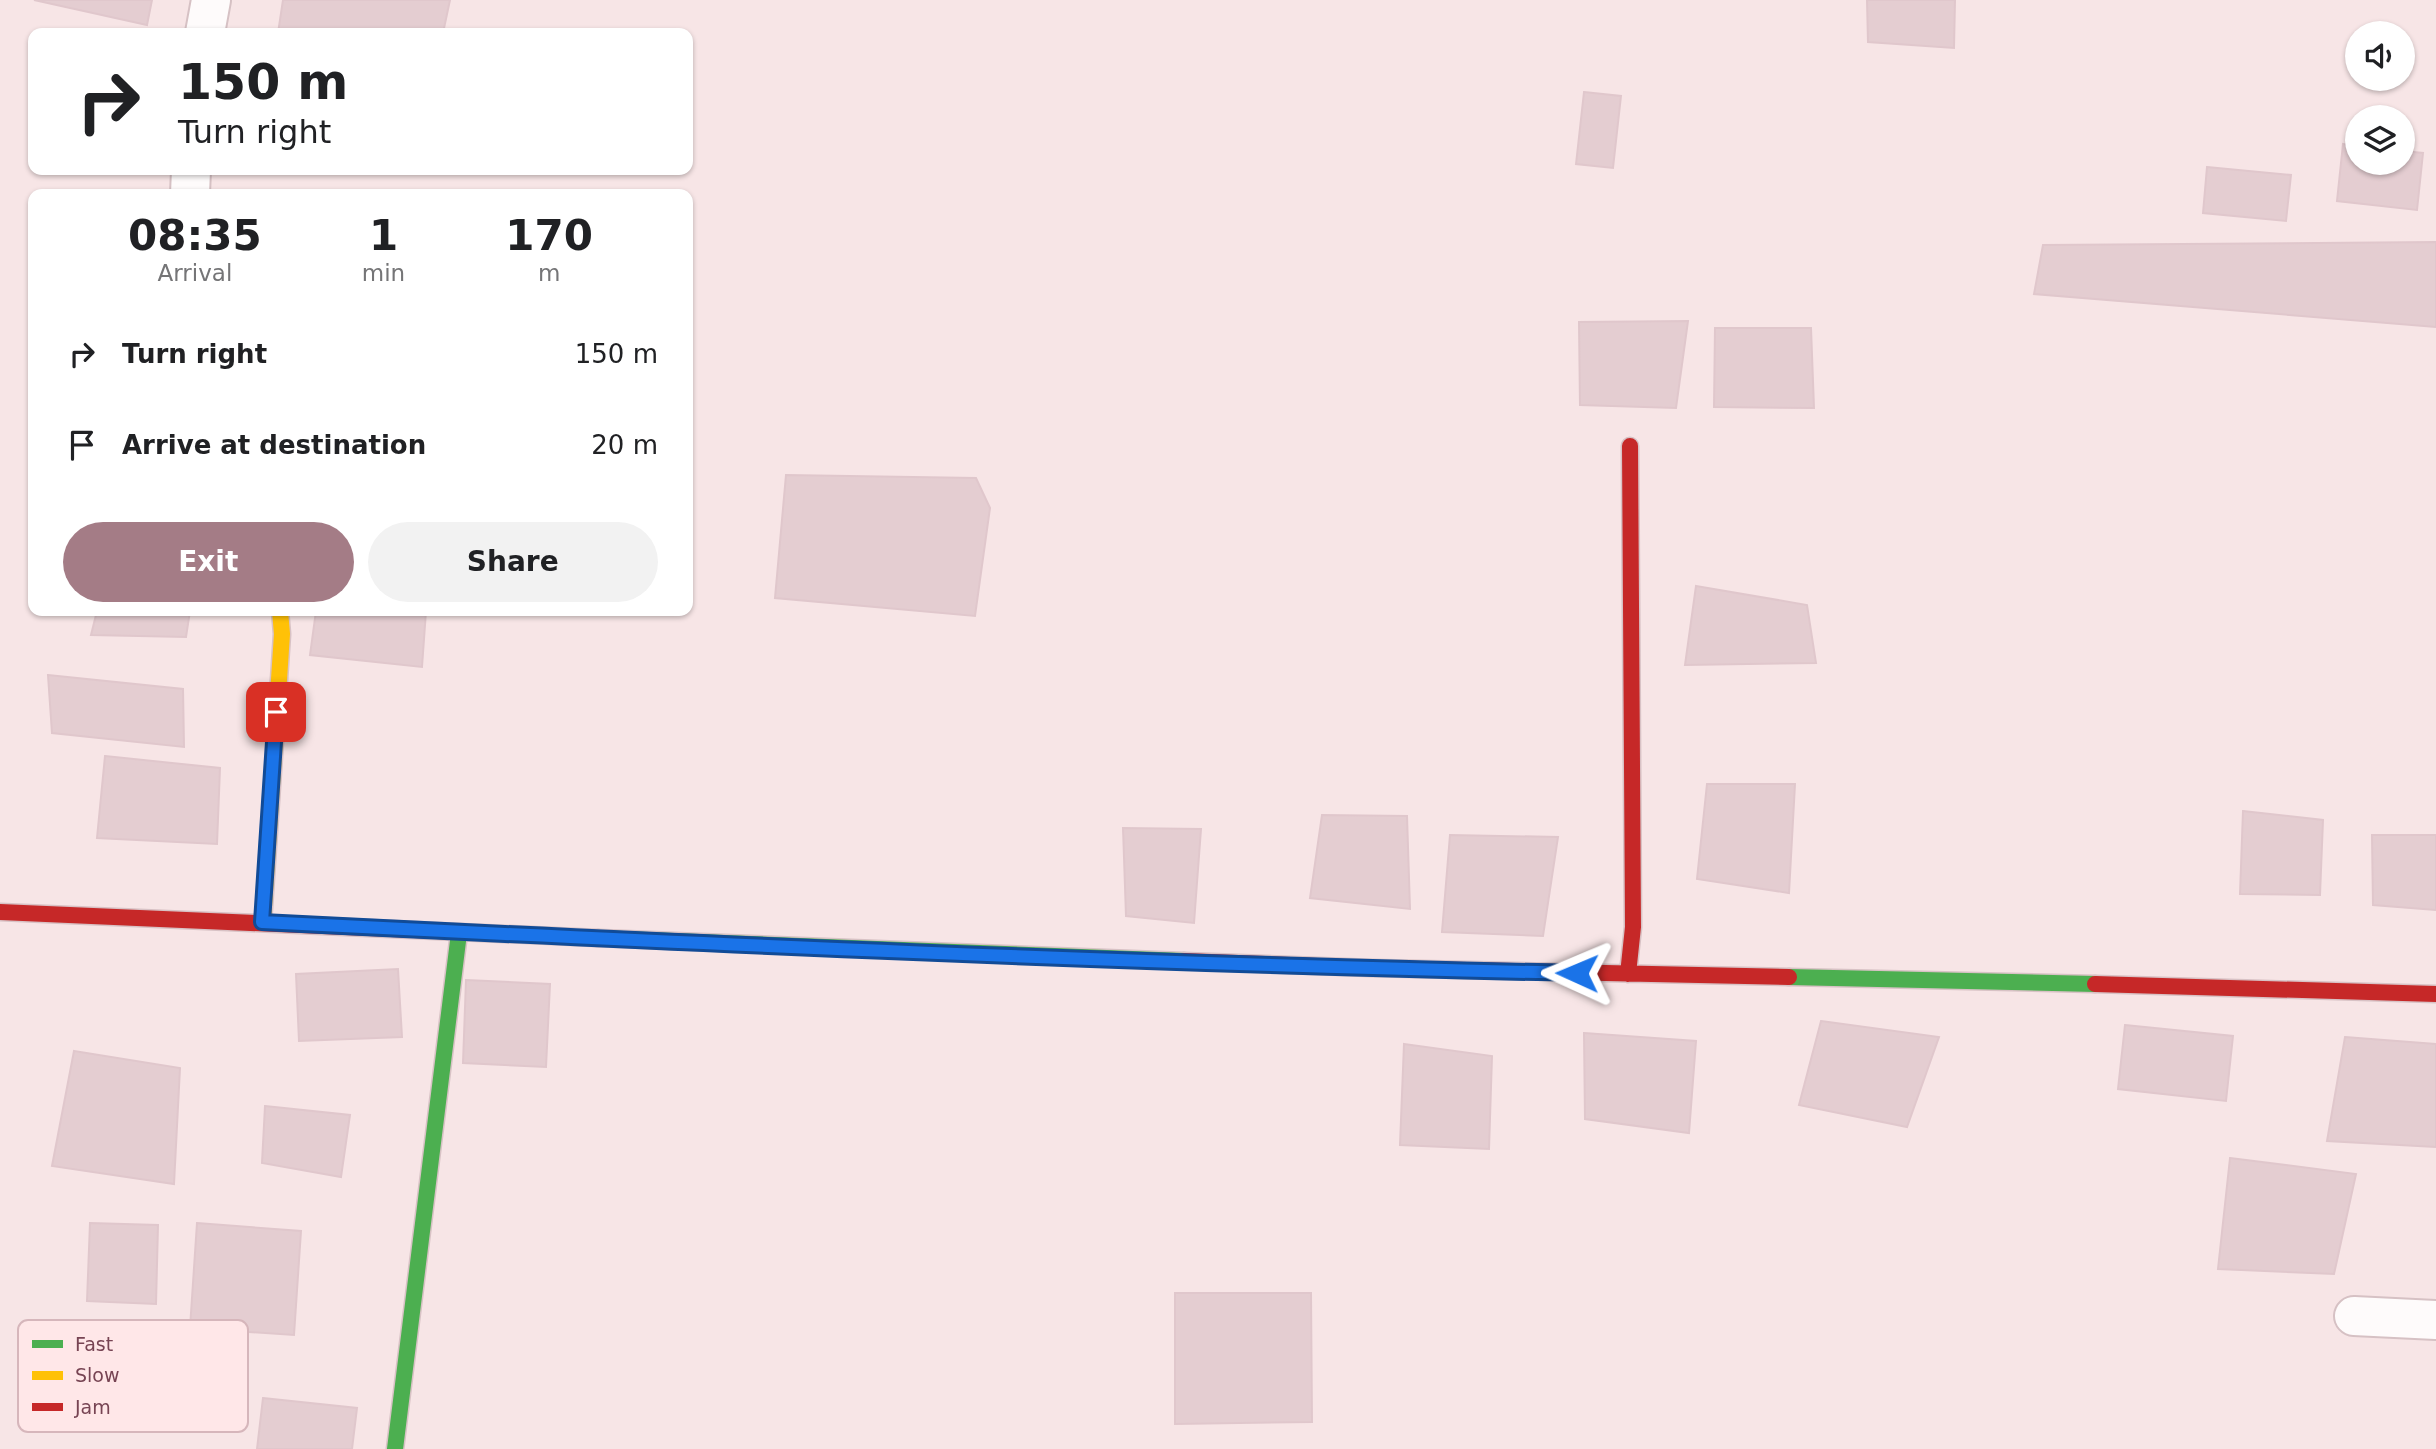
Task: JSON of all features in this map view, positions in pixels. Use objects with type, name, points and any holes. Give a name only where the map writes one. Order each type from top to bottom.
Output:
[{"type":"street","points":[[206,28],[211,0]]},
{"type":"street","points":[[1628,974],[1633,928],[1630,446]]},
{"type":"street","points":[[262,922],[282,634],[280,616]]},
{"type":"street","points":[[0,912],[459,933],[1372,968],[2436,994]]},
{"type":"street","points":[[395,1449],[459,933]]},
{"type":"street","points":[[2354,1316],[2436,1320]]},
{"type":"building","points":[[34,0],[152,0],[147,25]]},
{"type":"building","points":[[283,0],[450,0],[444,28],[279,28]]},
{"type":"building","points":[[1867,0],[1955,0],[1954,48],[1868,42]]},
{"type":"building","points":[[1584,92],[1621,96],[1613,168],[1576,164]]},
{"type":"building","points":[[2343,144],[2345,175],[2415,175],[2415,152],[2423,153],[2417,210],[2337,201]]},
{"type":"building","points":[[2207,167],[2291,175],[2286,221],[2203,213]]},
{"type":"building","points":[[2436,242],[2436,327],[2034,294],[2043,245]]},
{"type":"building","points":[[1688,321],[1676,408],[1580,405],[1579,322]]},
{"type":"building","points":[[1715,328],[1811,328],[1814,408],[1714,407]]},
{"type":"building","points":[[786,475],[976,478],[990,508],[975,616],[775,598]]},
{"type":"building","points":[[1696,586],[1807,605],[1816,663],[1685,665]]},
{"type":"building","points":[[96,616],[189,616],[186,637],[91,635]]},
{"type":"building","points":[[315,616],[426,616],[422,667],[310,655]]},
{"type":"building","points":[[48,675],[183,689],[184,747],[52,733]]},
{"type":"building","points":[[105,756],[220,768],[217,844],[97,838]]},
{"type":"building","points":[[1707,784],[1795,784],[1789,893],[1697,879]]},
{"type":"building","points":[[2243,811],[2323,820],[2320,895],[2240,894]]},
{"type":"building","points":[[1322,815],[1407,816],[1410,909],[1310,898]]},
{"type":"building","points":[[1123,828],[1201,829],[1194,923],[1126,916]]},
{"type":"building","points":[[1450,835],[1558,837],[1543,936],[1442,932]]},
{"type":"building","points":[[2372,835],[2436,835],[2436,910],[2373,905]]},
{"type":"building","points":[[398,969],[402,1037],[299,1041],[296,974]]},
{"type":"building","points":[[466,980],[550,984],[546,1067],[463,1063]]},
{"type":"building","points":[[1821,1021],[1939,1037],[1907,1127],[1799,1105]]},
{"type":"building","points":[[2125,1025],[2233,1036],[2226,1101],[2118,1089]]},
{"type":"building","points":[[1584,1033],[1696,1041],[1689,1133],[1585,1119]]},
{"type":"building","points":[[2345,1037],[2436,1044],[2436,1147],[2327,1141]]},
{"type":"building","points":[[1404,1044],[1492,1056],[1489,1149],[1400,1145]]},
{"type":"building","points":[[74,1051],[180,1068],[174,1184],[52,1166]]},
{"type":"building","points":[[265,1106],[350,1115],[341,1177],[262,1163]]},
{"type":"building","points":[[2230,1158],[2356,1174],[2334,1274],[2218,1269]]},
{"type":"building","points":[[90,1223],[158,1225],[156,1304],[87,1301]]},
{"type":"building","points":[[197,1223],[301,1231],[294,1335],[248,1332],[248,1320],[191,1320]]},
{"type":"building","points":[[1175,1293],[1311,1293],[1312,1422],[1175,1424]]},
{"type":"building","points":[[263,1398],[357,1408],[352,1449],[257,1449]]},
{"type":"traffic: fast","points":[[395,1449],[459,933]]},
{"type":"traffic: fast","points":[[598,938],[1184,961]]},
{"type":"traffic: fast","points":[[1789,977],[2095,984]]},
{"type":"traffic: slow","points":[[263,922],[282,634],[280,616]]},
{"type":"traffic: jam","points":[[1628,974],[1633,927],[1630,446]]},
{"type":"traffic: jam","points":[[0,912],[598,938]]},
{"type":"traffic: jam","points":[[1184,961],[1789,977]]},
{"type":"traffic: jam","points":[[2095,984],[2436,994]]},
{"type":"route","points":[[276,712],[262,922],[459,933],[1372,968],[1577,973]]}]
